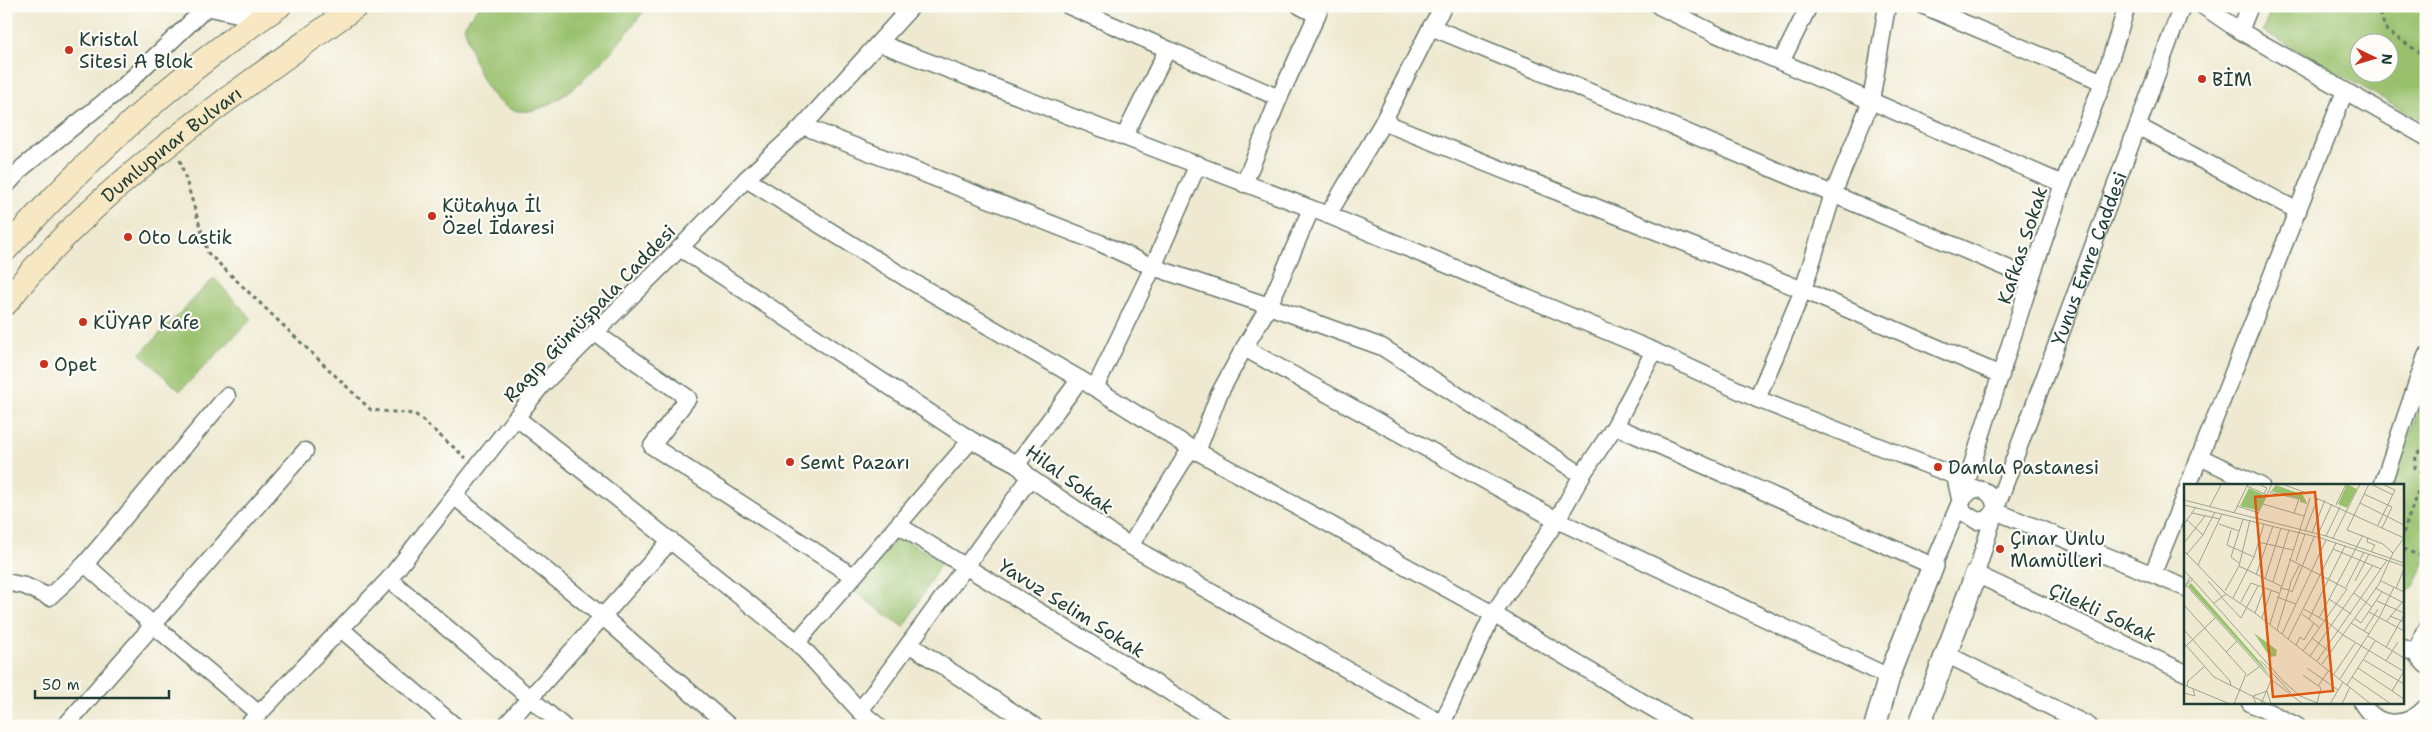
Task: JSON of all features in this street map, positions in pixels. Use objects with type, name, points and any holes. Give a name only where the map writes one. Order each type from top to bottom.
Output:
[{"type":"main road","name":"Dumlupınar Bulvarı","points":[[6,303],[24,279],[74,226],[174,140],[356,6]]},
{"type":"main road","name":"Dumlupınar Bulvarı","points":[[6,249],[52,197],[114,136],[212,52],[269,12]]},
{"type":"street","name":"Ragıp Gümüşpala Caddesi","points":[[247,726],[388,579],[541,386],[680,248],[746,179],[803,126],[912,6]]},
{"type":"street","points":[[1069,6],[1279,98]]},
{"type":"street","points":[[1244,184],[1279,98],[1319,10],[1300,6]]},
{"type":"street","points":[[1328,215],[1384,122],[1431,27],[1444,6]]},
{"type":"street","points":[[1659,6],[1781,62],[2063,184]]},
{"type":"street","points":[[1781,62],[1809,6]]},
{"type":"street","points":[[1757,399],[1803,290],[1833,194],[1871,101],[1887,6]]},
{"type":"street","points":[[1924,6],[2103,82]]},
{"type":"street","name":"Kafkas Sokak","points":[[1933,566],[1962,500],[2031,278],[2063,184],[2103,82],[2127,6]]},
{"type":"street","name":"Yunus Emre Caddesi","points":[[1976,574],[1995,511],[2139,127],[2182,6]]},
{"type":"street","points":[[2203,6],[2240,30],[2426,137]]},
{"type":"street","points":[[2240,30],[2250,6]]},
{"type":"street","points":[[6,186],[23,167],[124,86],[205,7],[269,12]]},
{"type":"street","points":[[1431,27],[2031,278]]},
{"type":"street","points":[[879,43],[1328,215],[1654,351],[1757,399],[1955,476],[1962,500],[1963,512],[1977,521],[1988,519],[1995,511],[1994,501],[1983,490],[1973,489],[1962,500]]},
{"type":"street","points":[[1124,137],[1167,50]]},
{"type":"street","points":[[2189,484],[2345,91]]},
{"type":"street","points":[[1384,122],[1803,290],[2001,375]]},
{"type":"street","points":[[803,126],[1100,243],[1153,267],[1382,347],[1582,475]]},
{"type":"street","points":[[2139,127],[2298,211]]},
{"type":"street","points":[[1095,388],[1153,267],[1198,164]]},
{"type":"street","points":[[746,179],[906,278],[1095,388],[1194,450],[1492,614],[1683,726]]},
{"type":"street","points":[[1130,546],[1194,450],[1220,394],[1269,306],[1312,209]]},
{"type":"street","name":"Hilal Sokak","points":[[680,248],[971,440],[1017,464],[1030,478],[1130,546],[1443,725]]},
{"type":"street","points":[[595,333],[688,398],[652,446],[853,576]]},
{"type":"street","points":[[1244,348],[1556,520],[1889,677]]},
{"type":"street","points":[[1443,725],[1492,614],[1556,520],[1582,475],[1615,426],[1654,351]]},
{"type":"street","points":[[2383,484],[2426,356]]},
{"type":"street","points":[[1017,464],[1080,380]]},
{"type":"street","points":[[6,582],[25,586],[49,596],[85,564],[227,396]]},
{"type":"street","points":[[517,418],[797,642],[870,721],[909,644],[1030,478]]},
{"type":"street","points":[[1615,426],[1933,566],[1889,677],[1875,726]]},
{"type":"street","points":[[797,642],[971,440]]},
{"type":"street","points":[[65,726],[152,624],[306,452]]},
{"type":"street","points":[[2200,457],[2258,484]]},
{"type":"street","points":[[454,496],[602,616],[729,726]]},
{"type":"street","points":[[2153,574],[2184,497]]},
{"type":"street","points":[[1995,511],[2184,587]]},
{"type":"street","name":"Yavuz Selim Sokak","points":[[898,525],[1226,726]]},
{"type":"street","points":[[505,726],[671,540]]},
{"type":"street","points":[[85,564],[152,624],[259,714]]},
{"type":"street","points":[[1919,726],[1976,574]]},
{"type":"street","name":"Çilekli Sokak","points":[[1976,574],[2184,672]]},
{"type":"street","points":[[388,579],[563,726]]},
{"type":"street","points":[[341,628],[455,726]]},
{"type":"street","points":[[2415,655],[2426,630]]},
{"type":"street","points":[[909,644],[1034,726]]},
{"type":"street","points":[[1946,654],[2089,726]]},
{"type":"street","points":[[2252,704],[2298,726]]},
{"type":"street","points":[[2363,704],[2373,722],[2397,723],[2414,718],[2426,707]]},
{"type":"path","points":[[2376,6],[2387,31],[2419,52],[2426,68]]},
{"type":"path","points":[[174,140],[208,253],[371,410],[415,414],[477,467]]},
{"type":"path","points":[[2404,531],[2424,477],[2415,468],[2416,455],[2426,445]]},
{"type":"path","points":[[2404,549],[2426,558]]},
{"type":"green space","points":[[479,6],[647,6],[622,39],[584,79],[563,96],[543,107],[523,111],[505,106],[496,99],[489,91],[478,70],[464,26]]},
{"type":"green space","points":[[2272,6],[2426,6],[2426,123],[2353,82],[2400,82],[2400,32],[2350,32],[2350,80],[2263,31]]},
{"type":"green space","points":[[214,278],[252,319],[180,391],[140,354]]},
{"type":"green space","points":[[2426,388],[2426,560],[2414,586],[2404,595],[2404,484],[2392,484]]},
{"type":"green space","points":[[898,536],[942,561],[904,627],[853,591]]},
{"type":"place","name":"Kristal Sitesi A Blok","points":[[69,50]]},
{"type":"place","name":"BİM","points":[[2202,79]]},
{"type":"place","name":"Kütahya İl Özel İdaresi","points":[[432,216]]},
{"type":"place","name":"Oto Lastik","points":[[128,237]]},
{"type":"place","name":"KÜYAP Kafe","points":[[83,322]]},
{"type":"place","name":"Opet","points":[[44,364]]},
{"type":"place","name":"Semt Pazarı","points":[[790,462]]},
{"type":"place","name":"Damla Pastanesi","points":[[1938,467]]},
{"type":"place","name":"Çınar Unlu Mamülleri","points":[[2000,549]]}]
